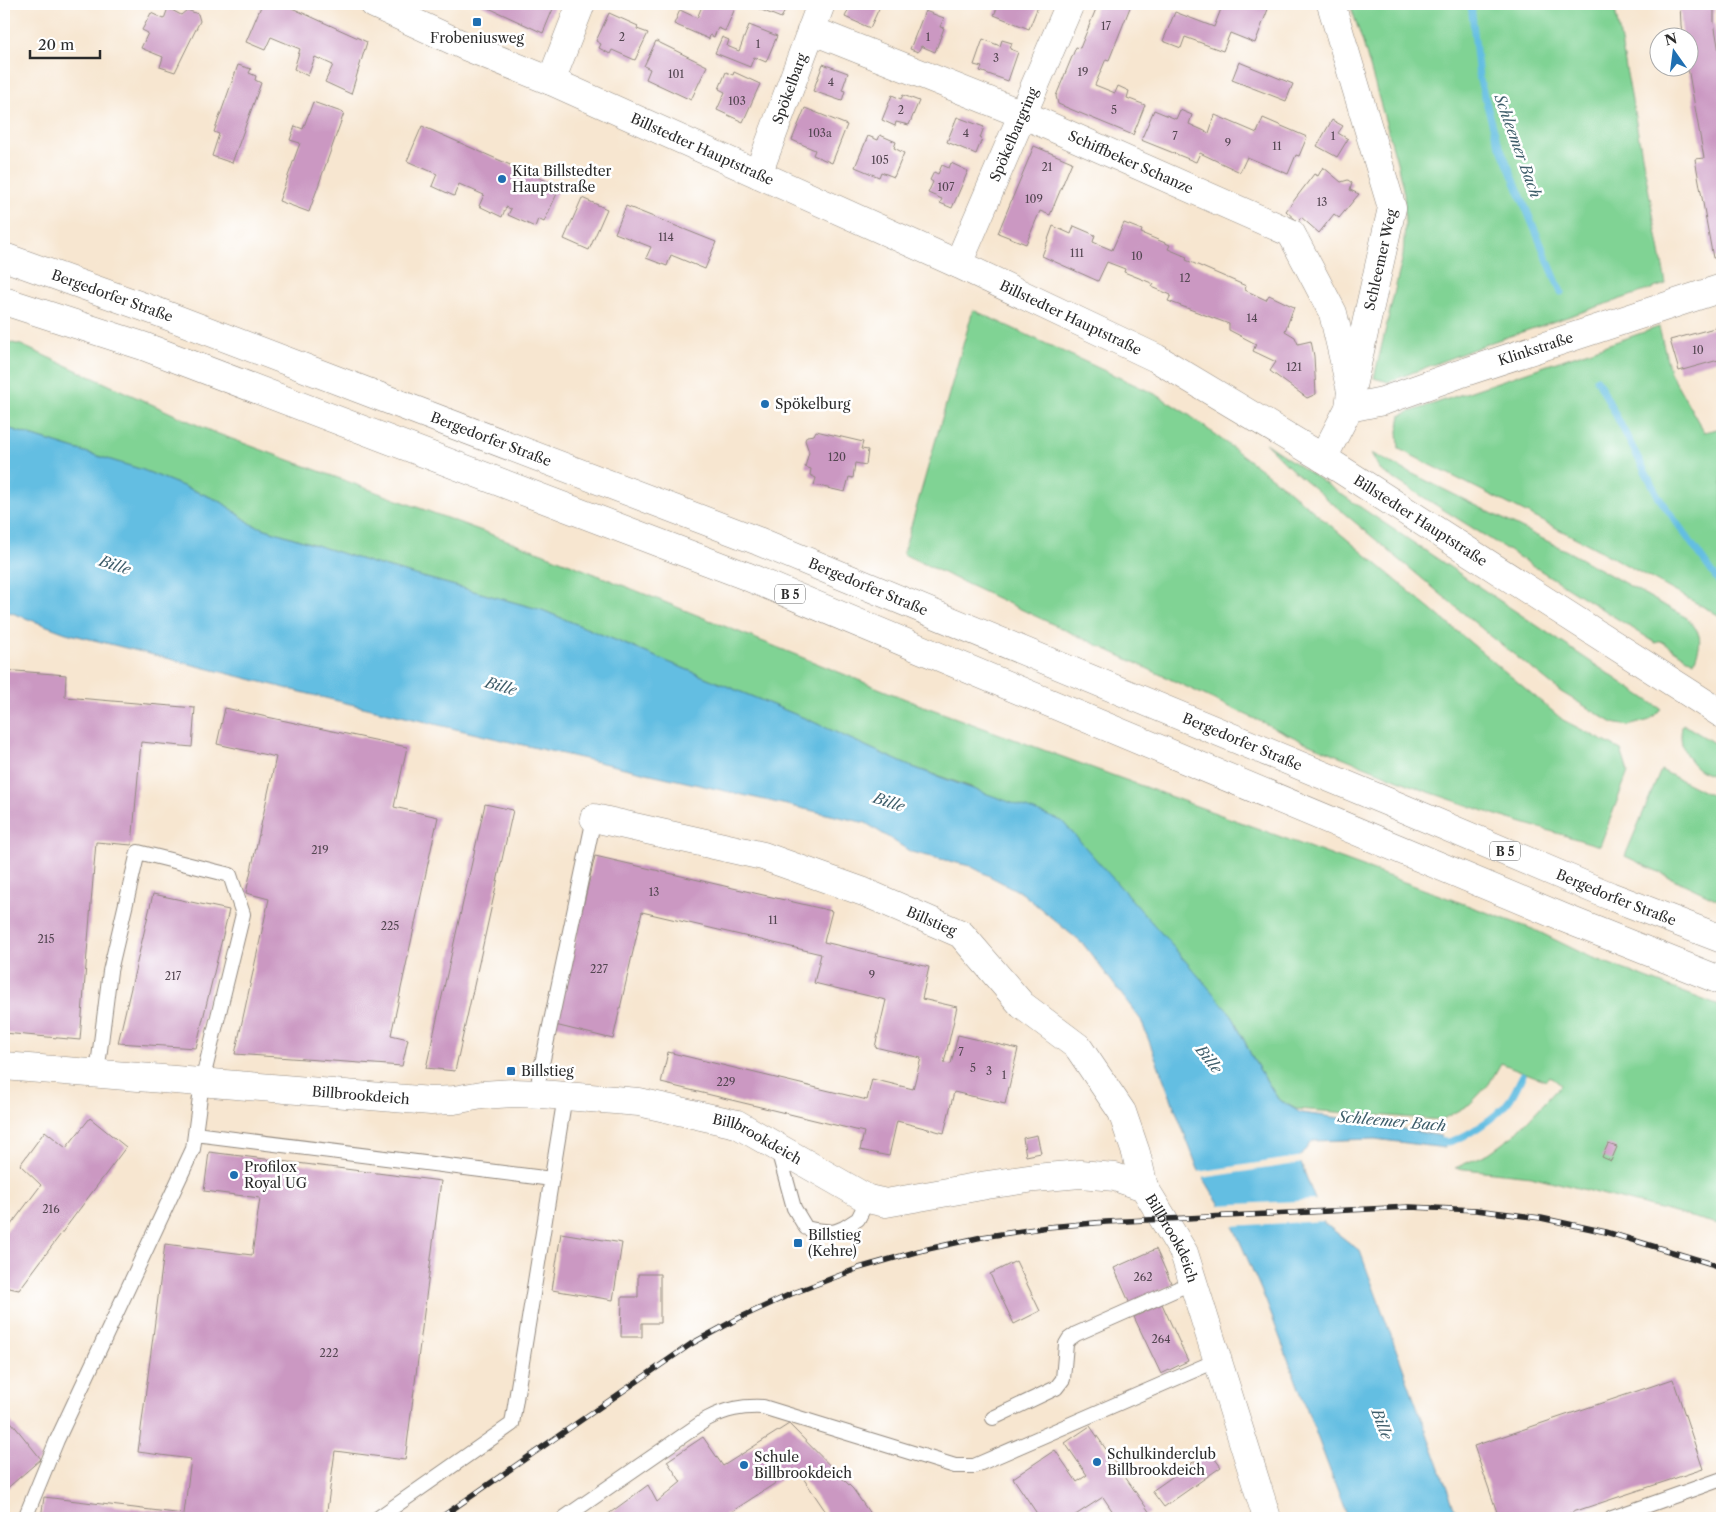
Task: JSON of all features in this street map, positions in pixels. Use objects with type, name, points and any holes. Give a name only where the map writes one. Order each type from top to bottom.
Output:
[{"type":"main road","points":[[551,81],[581,4]]},
{"type":"main road","name":"Spökelbarg","points":[[758,174],[821,4]]},
{"type":"main road","name":"Spökelbargring","points":[[958,264],[1070,4]]},
{"type":"main road","name":"Schleemer Weg","points":[[1323,458],[1350,399],[1392,208],[1331,4]]},
{"type":"main road","name":"Billstedter Hauptstraße","points":[[390,7],[464,46],[551,81],[958,264],[1156,358],[1323,458],[1722,714]]},
{"type":"main road","name":"Schiffbeker Schanze","points":[[811,30],[1022,114],[1291,233],[1333,313],[1350,399]]},
{"type":"main road","name":"Bergedorfer Straße","points":[[4,257],[158,312],[758,541],[1391,803],[1610,896],[1722,939]]},
{"type":"main road","name":"Klinkstraße","points":[[1350,399],[1383,401],[1459,374],[1722,288]]},
{"type":"main road","name":"B 5","points":[[4,301],[143,346],[746,576],[1546,910],[1722,981]]},
{"type":"main road","name":"Billstieg","points":[[594,818],[763,856],[864,892],[961,934],[1022,1005],[1078,1047],[1122,1112],[1136,1153],[1144,1187]]},
{"type":"main road","name":"Billbrookdeich","points":[[4,1066],[431,1101],[513,1093],[639,1102],[737,1124],[777,1145],[868,1199],[886,1204],[987,1185],[1080,1174],[1115,1177],[1144,1187],[1184,1253],[1268,1518]]},
{"type":"lane","points":[[539,1078],[594,818]]},
{"type":"lane","points":[[25,1518],[57,1440],[193,1150],[202,1082],[243,914],[230,875],[138,852],[110,971],[97,1074]]},
{"type":"lane","points":[[378,1518],[512,1424],[565,1096]]},
{"type":"lane","points":[[195,1134],[552,1179]]},
{"type":"lane","points":[[777,1145],[794,1208],[806,1228],[834,1232],[844,1228],[858,1219],[868,1199]]},
{"type":"lane","points":[[993,1418],[1056,1388],[1063,1379],[1066,1344],[1076,1334],[1193,1282]]},
{"type":"lane","points":[[564,1518],[707,1418],[724,1410],[744,1406],[763,1407],[955,1466],[974,1466],[1218,1360]]},
{"type":"lane","points":[[1612,1518],[1722,1479]]},
{"type":"green space","points":[[1350,4],[1614,4],[1666,284],[1492,342],[1388,382],[1374,378],[1403,256],[1404,194],[1397,162]]},
{"type":"green space","points":[[973,310],[1157,395],[1189,415],[1287,489],[1563,720],[1621,750],[1628,772],[1600,846],[1493,814],[1423,790],[1300,740],[903,554]]},
{"type":"green space","points":[[1659,327],[1670,372],[1704,432],[1722,428],[1722,617],[1586,543],[1399,449],[1398,431],[1401,415]]},
{"type":"green space","points":[[4,341],[21,345],[213,432],[550,556],[918,704],[1535,930],[1586,955],[1722,1007],[1722,1225],[1531,1176],[1455,1168],[1489,1153],[1514,1135],[1561,1085],[1550,1076],[1546,1081],[1501,1063],[1489,1084],[1470,1104],[1441,1120],[1296,1109],[1278,1099],[1253,1059],[1232,1015],[971,787],[907,765],[809,720],[542,610],[372,563],[253,525],[220,501],[143,470],[4,427]]},
{"type":"green space","points":[[1265,443],[1661,709],[1650,720],[1628,726],[1613,723],[1561,692],[1487,633],[1289,467]]},
{"type":"green space","points":[[1371,453],[1569,552],[1687,618],[1696,629],[1700,638],[1699,649],[1694,662],[1661,641],[1656,643],[1380,470]]},
{"type":"green space","points":[[1683,724],[1722,748],[1722,781],[1700,770],[1690,760],[1682,746]]},
{"type":"green space","points":[[1661,770],[1722,801],[1722,902],[1625,856]]},
{"type":"water","name":"Bille","points":[[4,427],[143,470],[220,501],[253,525],[372,563],[542,610],[809,720],[907,765],[1062,821],[1232,1015],[1253,1059],[1278,1099],[1301,1113],[1349,1119],[1441,1136],[1445,1148],[1375,1139],[1312,1141],[1299,1158],[1324,1223],[1360,1251],[1458,1518],[1348,1518],[1266,1301],[1234,1228],[1198,1169],[1141,1020],[1084,945],[1022,893],[970,866],[911,852],[866,823],[325,698],[66,633],[4,610]]},
{"type":"pier","points":[[1304,1156],[1302,1159],[1303,1163],[1201,1178],[1197,1172]]},
{"type":"pier","points":[[1318,1200],[1326,1221],[1230,1226],[1218,1205]]},
{"type":"building","points":[[262,4],[283,4],[367,42],[351,94],[325,82],[333,65],[315,57],[308,76],[294,69],[300,49],[271,37],[265,50],[246,42]]},
{"type":"building","points":[[480,4],[555,4],[543,33]]},
{"type":"building","points":[[703,4],[737,4],[725,31],[718,28],[714,37],[710,35],[709,39],[674,24],[680,10],[697,18]]},
{"type":"building","points":[[761,4],[789,4],[781,18],[759,9]]},
{"type":"building","points":[[846,4],[881,4],[870,28],[845,17],[850,6]]},
{"type":"building","points":[[999,4],[1039,4],[1029,29],[994,15]]},
{"type":"building","points":[[1098,4],[1131,5],[1109,60],[1106,59],[1095,85],[1115,93],[1118,86],[1129,91],[1127,98],[1145,105],[1133,135],[1058,104],[1056,96],[1076,47],[1080,48]]},
{"type":"building","points":[[1223,4],[1270,4],[1255,43],[1230,33],[1223,51],[1185,37],[1181,48],[1163,41],[1175,12],[1214,27]]},
{"type":"building","points":[[1680,4],[1714,4],[1714,22],[1722,70],[1722,257],[1713,258],[1695,159],[1704,158],[1690,78],[1698,78],[1698,28],[1681,28]]},
{"type":"building","points":[[168,8],[181,15],[187,10],[198,14],[200,21],[175,72],[160,67],[163,57],[141,48],[148,33],[142,30],[151,13],[164,19]]},
{"type":"building","points":[[925,11],[944,18],[940,27],[944,28],[935,52],[921,46],[918,52],[910,49]]},
{"type":"building","points":[[609,13],[638,26],[637,29],[648,33],[635,60],[612,50],[610,54],[599,48],[601,44],[596,41]]},
{"type":"building","points":[[749,25],[777,36],[766,62],[754,57],[750,67],[715,53],[722,37],[729,40],[727,46],[739,51]]},
{"type":"building","points":[[983,39],[1000,46],[1002,40],[1012,43],[1010,49],[1018,52],[1008,81],[980,71],[982,67],[974,65]]},
{"type":"building","points":[[656,41],[707,66],[691,100],[646,79],[650,69],[644,66]]},
{"type":"building","points":[[1239,62],[1293,84],[1286,101],[1232,80]]},
{"type":"building","points":[[823,64],[848,73],[842,90],[845,91],[842,101],[813,91]]},
{"type":"building","points":[[238,65],[251,69],[249,73],[256,76],[255,80],[261,83],[232,163],[212,156],[219,134],[214,132]]},
{"type":"building","points":[[726,72],[733,75],[734,72],[760,84],[743,122],[717,110],[725,92],[719,89]]},
{"type":"building","points":[[892,95],[901,99],[903,95],[919,101],[909,125],[896,122],[895,126],[882,120]]},
{"type":"building","points":[[313,102],[344,113],[309,212],[279,201],[300,143],[290,140],[295,126],[303,129]]},
{"type":"building","points":[[805,108],[847,125],[832,163],[813,155],[815,150],[792,140]]},
{"type":"building","points":[[1154,110],[1176,119],[1180,110],[1192,115],[1189,124],[1209,133],[1215,115],[1257,133],[1263,118],[1307,137],[1299,156],[1296,155],[1288,174],[1247,157],[1240,172],[1200,153],[1196,162],[1141,140]]},
{"type":"building","points":[[957,117],[984,127],[976,154],[947,142]]},
{"type":"building","points":[[1332,120],[1343,126],[1338,133],[1348,139],[1337,157],[1317,146]]},
{"type":"building","points":[[422,126],[560,187],[544,222],[538,219],[535,227],[508,215],[511,209],[506,207],[502,217],[479,206],[484,195],[459,184],[454,196],[432,186],[437,174],[407,161]]},
{"type":"building","points":[[880,135],[896,142],[894,148],[904,153],[894,177],[881,172],[879,177],[855,167],[868,136],[878,140]]},
{"type":"building","points":[[1034,146],[1072,162],[1050,215],[1040,211],[1026,244],[998,233]]},
{"type":"building","points":[[951,163],[968,171],[952,208],[940,203],[942,199],[928,193],[933,182],[930,180],[934,172],[938,174],[942,165],[949,168]]},
{"type":"building","points":[[1323,167],[1341,182],[1348,180],[1352,183],[1350,190],[1359,194],[1339,218],[1334,214],[1319,233],[1301,217],[1298,222],[1286,211],[1314,174],[1318,176]]},
{"type":"building","points":[[582,198],[607,209],[589,250],[564,239]]},
{"type":"building","points":[[626,206],[716,242],[705,269],[671,255],[667,266],[646,258],[651,247],[615,233]]},
{"type":"building","points":[[1124,223],[1142,230],[1141,233],[1170,245],[1168,249],[1187,257],[1186,260],[1246,286],[1245,290],[1266,300],[1269,295],[1294,307],[1285,331],[1295,337],[1298,344],[1311,341],[1314,356],[1316,394],[1307,398],[1270,371],[1276,362],[1253,351],[1256,344],[1229,330],[1229,324],[1168,301],[1171,295],[1152,287],[1154,284],[1124,272],[1125,269],[1107,262],[1098,281],[1042,256],[1053,226],[1071,234],[1074,226],[1095,235],[1093,242],[1112,250]]},
{"type":"building","points":[[1722,326],[1722,359],[1679,371],[1670,340]]},
{"type":"building","points":[[816,431],[863,442],[861,449],[868,450],[866,465],[855,463],[853,478],[849,477],[845,492],[814,485],[816,478],[810,475],[811,469],[805,467],[809,452],[805,440],[807,436],[814,435]]},
{"type":"building","points":[[4,670],[66,675],[65,697],[195,708],[192,747],[141,742],[132,845],[96,842],[80,1040],[4,1033]]},
{"type":"building","points":[[225,708],[407,747],[394,807],[438,817],[391,1035],[408,1039],[402,1066],[235,1054],[269,899],[246,893],[276,757],[217,744]]},
{"type":"building","points":[[485,804],[513,810],[455,1071],[426,1068]]},
{"type":"building","points":[[595,856],[832,911],[824,942],[929,967],[922,999],[957,1007],[944,1063],[951,1064],[958,1035],[1018,1049],[1005,1104],[954,1092],[944,1133],[897,1121],[889,1156],[860,1150],[864,1132],[661,1083],[668,1052],[867,1100],[872,1079],[913,1089],[921,1058],[875,1047],[886,1000],[814,983],[821,954],[642,912],[613,1039],[555,1025]]},
{"type":"building","points":[[153,894],[229,910],[196,1048],[118,1043]]},
{"type":"building","points":[[90,1118],[126,1147],[19,1290],[4,1287],[4,1234],[41,1185],[20,1165],[45,1131],[66,1148]]},
{"type":"building","points":[[1037,1135],[1041,1153],[1026,1156],[1023,1138]]},
{"type":"building","points":[[1608,1144],[1617,1147],[1611,1161],[1602,1157]]},
{"type":"building","points":[[209,1152],[441,1181],[405,1460],[335,1451],[326,1518],[41,1518],[44,1497],[184,1514],[191,1459],[138,1452],[165,1244],[252,1255],[260,1198],[204,1191]]},
{"type":"building","points":[[561,1233],[622,1243],[613,1300],[552,1290]]},
{"type":"building","points":[[1156,1249],[1172,1285],[1130,1304],[1114,1268]]},
{"type":"building","points":[[1016,1261],[1040,1311],[1014,1324],[990,1274]]},
{"type":"building","points":[[638,1274],[660,1274],[660,1323],[642,1323],[642,1337],[621,1337],[622,1297],[638,1297]]},
{"type":"building","points":[[1162,1304],[1188,1361],[1161,1374],[1134,1317]]},
{"type":"building","points":[[1673,1379],[1703,1469],[1555,1518],[1499,1518],[1474,1446]]},
{"type":"building","points":[[4,1413],[41,1459],[4,1491]]},
{"type":"building","points":[[789,1424],[853,1489],[873,1518],[830,1518],[797,1469],[722,1518],[603,1518],[648,1485],[657,1502],[681,1482],[667,1461],[703,1437],[723,1466]]},
{"type":"building","name":"Schulkinderclub Billbrookdeich","points":[[1090,1426],[1150,1513],[1142,1518],[1117,1518],[1103,1497],[1074,1516],[1076,1518],[1040,1518],[1013,1478],[1055,1450],[1077,1482],[1087,1475],[1065,1443]]},
{"type":"building","points":[[1209,1451],[1221,1467],[1164,1507],[1152,1491]]},
{"type":"waterway","name":"Schleemer Bach","points":[[1471,4],[1479,77],[1496,137],[1561,292]]},
{"type":"waterway","name":"Schleemer Bach","points":[[1597,379],[1659,498],[1722,586]]},
{"type":"waterway","name":"Schleemer Bach","points":[[1435,1141],[1447,1142],[1462,1137],[1489,1120],[1510,1099],[1523,1075]]},
{"type":"railway","points":[[440,1518],[691,1344],[739,1318],[791,1294],[859,1268],[919,1251],[982,1237],[1048,1227],[1106,1222],[1410,1207],[1476,1210],[1541,1218],[1606,1232],[1722,1267]]},
{"type":"place","name":"Frobeniusweg","points":[[477,22]]},
{"type":"place","name":"Kita Billstedter Hauptstraße","points":[[502,179]]},
{"type":"place","name":"Spökelburg","points":[[765,404]]},
{"type":"place","name":"Billstieg","points":[[511,1071]]},
{"type":"place","name":"Profilox Royal UG","points":[[234,1175]]},
{"type":"place","name":"Billstieg (Kehre)","points":[[798,1243]]},
{"type":"place","name":"Schulkinderclub Billbrookdeich","points":[[1097,1462]]},
{"type":"place","name":"Schule Billbrookdeich","points":[[744,1465]]}]
